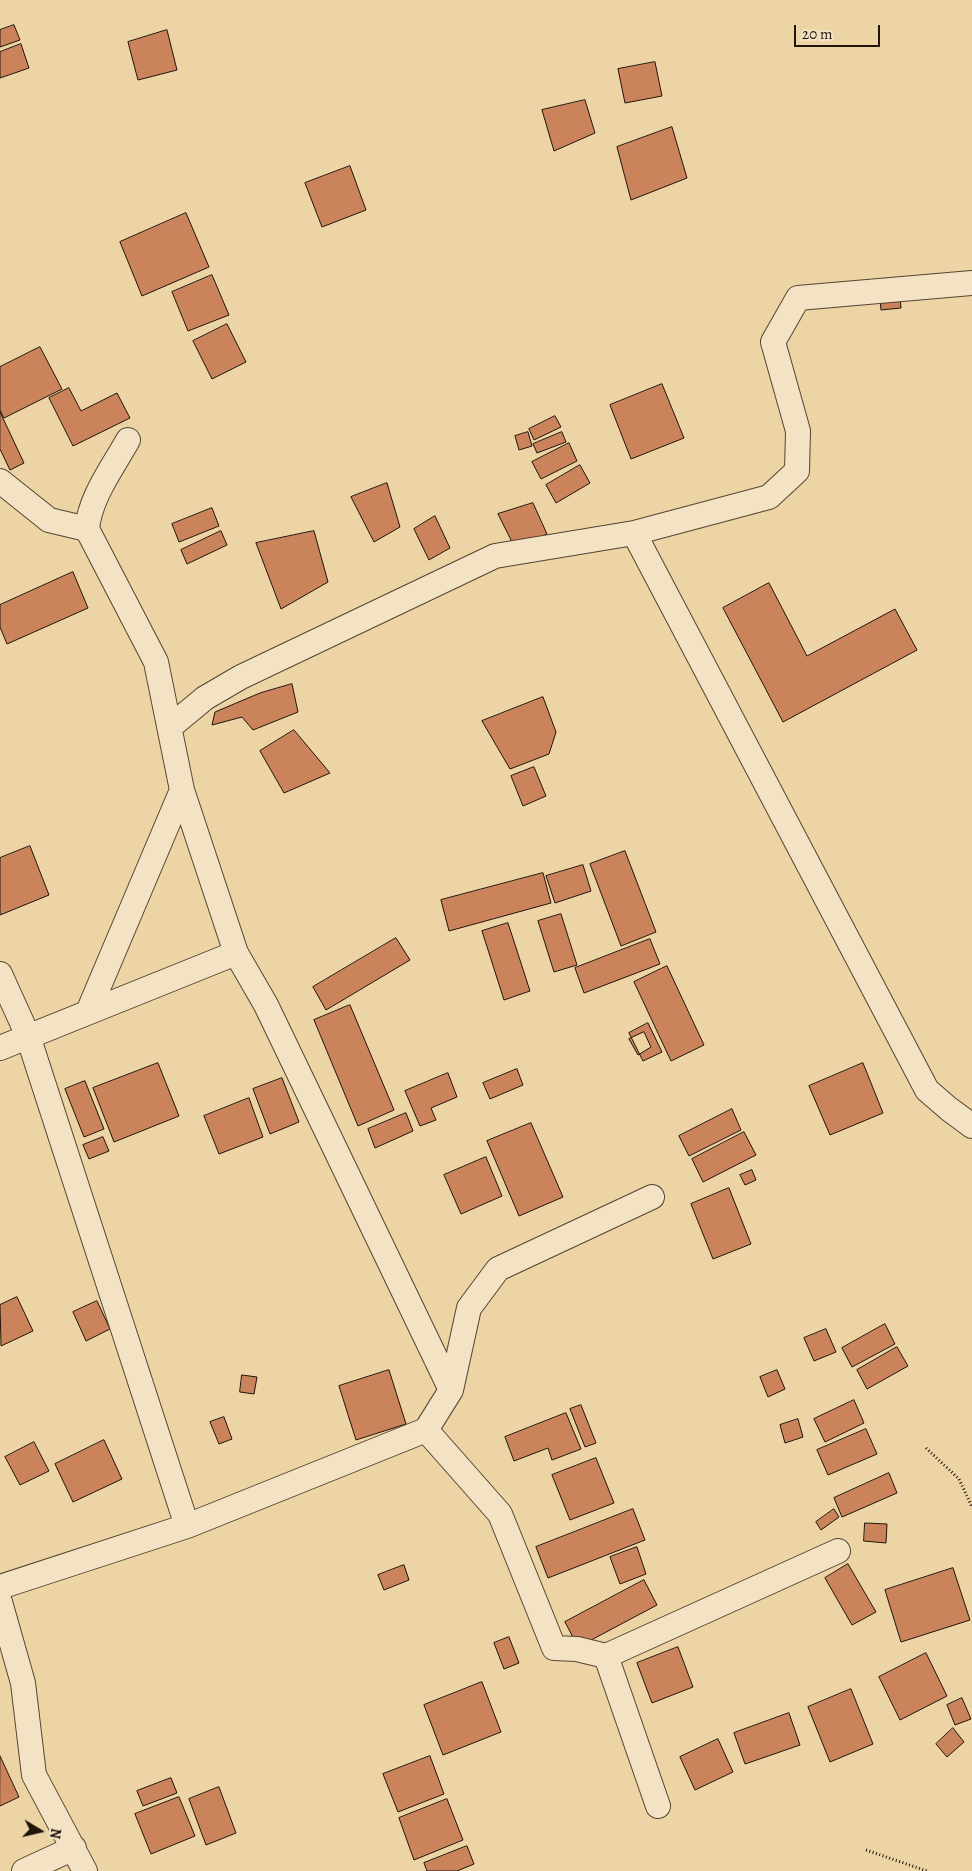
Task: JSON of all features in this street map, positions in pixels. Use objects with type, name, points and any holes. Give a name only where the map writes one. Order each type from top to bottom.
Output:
[{"type":"street","points":[[170,727],[205,698],[241,677],[496,556],[634,533],[769,497],[797,471],[798,431],[773,342],[798,298],[972,283]]},
{"type":"street","points":[[128,440],[94,502],[88,516],[87,529],[156,662],[182,790],[236,953],[266,1005],[451,1390]]},
{"type":"street","points":[[0,481],[49,520],[87,529]]},
{"type":"street","points":[[634,533],[927,1090],[972,1126]]},
{"type":"street","points":[[88,1012],[182,790]]},
{"type":"street","points":[[0,1048],[236,953]]},
{"type":"street","points":[[0,974],[28,1036],[187,1526]]},
{"type":"street","points":[[0,1587],[187,1526],[426,1430],[451,1390],[469,1308],[498,1269],[652,1197]]},
{"type":"street","points":[[426,1430],[500,1514],[554,1648],[577,1650],[606,1656],[838,1551]]},
{"type":"street","points":[[0,1602],[24,1683],[34,1775],[85,1871]]},
{"type":"street","points":[[606,1656],[658,1806]]},
{"type":"street","points":[[24,1871],[74,1848]]},
{"type":"path","points":[[926,1448],[959,1479],[972,1507]]},
{"type":"path","points":[[866,1850],[926,1871]]},
{"type":"building","points":[[14,25],[20,40],[0,47],[0,30]]},
{"type":"building","points":[[167,30],[177,70],[138,80],[128,42]]},
{"type":"building","points":[[21,44],[29,68],[0,78],[0,52]]},
{"type":"building","points":[[655,62],[662,96],[625,103],[618,69]]},
{"type":"building","points":[[585,100],[595,133],[554,151],[542,110]]},
{"type":"building","points":[[672,127],[687,178],[631,200],[617,147]]},
{"type":"building","points":[[350,166],[366,210],[322,227],[305,183]]},
{"type":"building","points":[[186,213],[209,267],[142,296],[120,242]]},
{"type":"building","points":[[212,275],[229,315],[188,331],[172,292]]},
{"type":"building","points":[[899,285],[901,308],[881,310],[879,287]]},
{"type":"building","points":[[227,324],[246,362],[212,379],[193,341]]},
{"type":"building","points":[[40,347],[62,389],[4,418],[0,410],[0,367]]},
{"type":"building","points":[[662,384],[684,438],[631,459],[610,405]]},
{"type":"building","points":[[69,388],[81,411],[117,393],[130,418],[73,446],[49,398]]},
{"type":"building","points":[[0,412],[24,463],[10,470],[0,449]]},
{"type":"building","points":[[555,416],[561,427],[534,440],[529,429]]},
{"type":"building","points":[[528,432],[532,446],[519,450],[515,436]]},
{"type":"building","points":[[562,432],[566,442],[537,453],[533,444]]},
{"type":"building","points":[[569,443],[577,461],[541,479],[532,462]]},
{"type":"building","points":[[580,465],[590,483],[556,503],[546,485]]},
{"type":"building","points":[[387,483],[400,527],[374,542],[351,497]]},
{"type":"building","points":[[533,503],[547,534],[515,548],[498,514]]},
{"type":"building","points":[[212,508],[219,526],[179,542],[172,524]]},
{"type":"building","points":[[435,516],[450,548],[429,560],[414,529]]},
{"type":"building","points":[[221,531],[227,545],[187,564],[181,550]]},
{"type":"building","points":[[314,531],[328,582],[281,609],[256,543]]},
{"type":"building","points":[[73,572],[88,608],[7,644],[0,627],[0,605]]},
{"type":"building","points":[[769,583],[807,656],[895,609],[917,650],[783,722],[723,608]]},
{"type":"building","points":[[292,684],[298,712],[253,730],[242,717],[212,725],[215,712],[260,693]]},
{"type":"building","points":[[543,697],[556,732],[549,754],[510,769],[482,721]]},
{"type":"building","points":[[294,730],[330,773],[284,793],[260,751]]},
{"type":"building","points":[[534,767],[546,796],[523,806],[511,776]]},
{"type":"building","points":[[30,846],[49,895],[0,915],[0,858]]},
{"type":"building","points":[[625,851],[656,932],[621,946],[590,864]]},
{"type":"building","points":[[583,865],[591,891],[555,903],[546,876]]},
{"type":"building","points":[[543,873],[551,903],[449,931],[441,900]]},
{"type":"building","points":[[561,914],[577,965],[554,972],[538,921]]},
{"type":"building","points":[[508,923],[530,991],[504,1000],[482,931]]},
{"type":"building","points":[[396,938],[410,960],[326,1010],[313,987]]},
{"type":"building","points":[[650,939],[660,964],[584,993],[575,968]]},
{"type":"building","points":[[667,966],[704,1045],[671,1061],[634,982]]},
{"type":"building","points":[[350,1005],[394,1110],[358,1126],[314,1020]]},
{"type":"building","points":[[648,1023],[662,1052],[643,1061],[629,1033]]},
{"type":"building","points":[[644,1032],[651,1047],[638,1055],[629,1039]]},
{"type":"building","points":[[158,1063],[179,1116],[114,1142],[93,1088]]},
{"type":"building","points":[[863,1063],[883,1113],[830,1135],[809,1086]]},
{"type":"building","points":[[517,1069],[523,1085],[490,1099],[483,1083]]},
{"type":"building","points":[[448,1073],[457,1097],[431,1108],[436,1120],[420,1126],[405,1091]]},
{"type":"building","points":[[282,1078],[299,1122],[270,1134],[253,1089]]},
{"type":"building","points":[[85,1081],[104,1129],[84,1137],[65,1089]]},
{"type":"building","points":[[249,1098],[263,1137],[219,1154],[204,1116]]},
{"type":"building","points":[[732,1109],[741,1130],[689,1156],[679,1136]]},
{"type":"building","points":[[406,1113],[413,1131],[375,1148],[368,1129]]},
{"type":"building","points":[[531,1123],[563,1197],[519,1216],[487,1141]]},
{"type":"building","points":[[744,1132],[756,1155],[703,1182],[692,1159]]},
{"type":"building","points":[[103,1137],[109,1151],[89,1159],[83,1145]]},
{"type":"building","points":[[486,1157],[502,1196],[461,1214],[444,1175]]},
{"type":"building","points":[[752,1170],[756,1180],[745,1185],[740,1175]]},
{"type":"building","points":[[729,1188],[751,1244],[713,1259],[691,1204]]},
{"type":"building","points":[[17,1297],[33,1331],[1,1346],[0,1305]]},
{"type":"building","points":[[97,1301],[110,1329],[86,1341],[73,1312]]},
{"type":"building","points":[[885,1324],[895,1344],[852,1367],[842,1348]]},
{"type":"building","points":[[826,1329],[836,1352],[814,1361],[804,1338]]},
{"type":"building","points":[[897,1347],[908,1366],[867,1389],[857,1370]]},
{"type":"building","points":[[389,1370],[406,1424],[356,1440],[339,1386]]},
{"type":"building","points":[[777,1370],[785,1389],[768,1397],[760,1377]]},
{"type":"building","points":[[242,1375],[257,1377],[254,1394],[240,1392]]},
{"type":"building","points":[[854,1400],[864,1423],[825,1442],[814,1419]]},
{"type":"building","points":[[581,1405],[596,1443],[585,1447],[570,1409]]},
{"type":"building","points":[[566,1413],[581,1449],[552,1460],[548,1448],[514,1461],[505,1437]]},
{"type":"building","points":[[224,1417],[232,1439],[219,1444],[210,1422]]},
{"type":"building","points":[[798,1419],[803,1437],[785,1443],[780,1425]]},
{"type":"building","points":[[866,1429],[877,1454],[828,1475],[817,1450]]},
{"type":"building","points":[[104,1440],[122,1479],[73,1502],[55,1464]]},
{"type":"building","points":[[34,1442],[49,1471],[20,1485],[5,1457]]},
{"type":"building","points":[[596,1458],[614,1503],[570,1520],[552,1475]]},
{"type":"building","points":[[889,1473],[897,1493],[842,1517],[834,1498]]},
{"type":"building","points":[[633,1509],[645,1540],[548,1578],[536,1547]]},
{"type":"building","points":[[834,1509],[839,1517],[821,1530],[816,1522]]},
{"type":"building","points":[[865,1523],[887,1524],[886,1543],[864,1541]]},
{"type":"building","points":[[637,1547],[646,1574],[620,1584],[610,1557]]},
{"type":"building","points":[[848,1564],[876,1612],[852,1625],[825,1578]]},
{"type":"building","points":[[404,1565],[409,1580],[384,1590],[378,1575]]},
{"type":"building","points":[[953,1568],[970,1620],[901,1642],[885,1590]]},
{"type":"building","points":[[644,1580],[657,1605],[578,1647],[565,1622]]},
{"type":"building","points":[[509,1637],[519,1663],[504,1669],[494,1643]]},
{"type":"building","points":[[678,1647],[693,1687],[652,1703],[637,1663]]},
{"type":"building","points":[[926,1653],[947,1696],[900,1720],[879,1677]]},
{"type":"building","points":[[482,1682],[501,1732],[443,1755],[424,1705]]},
{"type":"building","points":[[851,1689],[873,1744],[830,1762],[808,1707]]},
{"type":"building","points":[[962,1698],[971,1719],[955,1725],[947,1705]]},
{"type":"building","points":[[789,1713],[800,1745],[745,1764],[734,1733]]},
{"type":"building","points":[[953,1728],[964,1742],[947,1757],[936,1744]]},
{"type":"building","points":[[718,1739],[733,1772],[695,1790],[680,1757]]},
{"type":"building","points":[[0,1756],[19,1797],[0,1806]]},
{"type":"building","points":[[430,1756],[444,1794],[398,1812],[383,1774]]},
{"type":"building","points":[[171,1778],[177,1793],[143,1806],[137,1791]]},
{"type":"building","points":[[219,1787],[236,1833],[206,1845],[189,1799]]},
{"type":"building","points":[[179,1797],[195,1836],[151,1854],[135,1814]]},
{"type":"building","points":[[447,1799],[463,1840],[414,1860],[399,1818]]},
{"type":"building","points":[[467,1846],[474,1864],[457,1871],[427,1871],[424,1863]]}]
